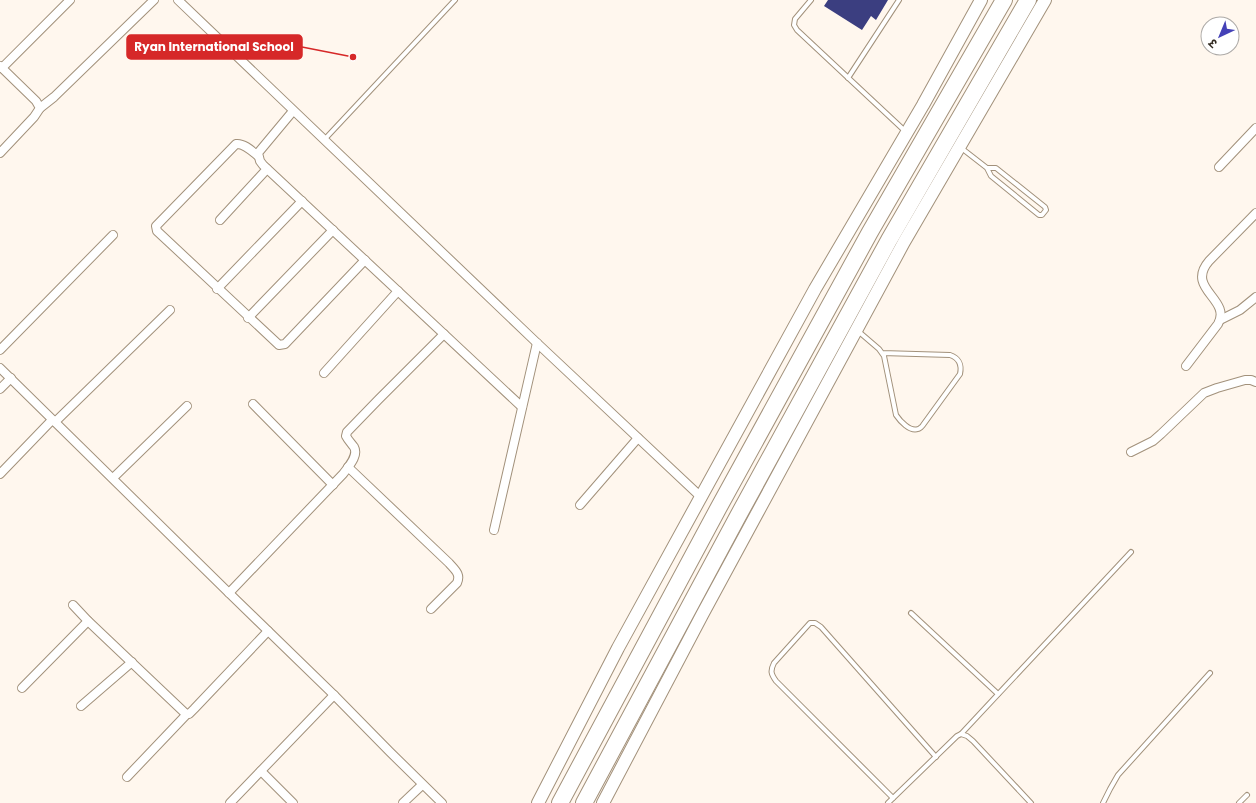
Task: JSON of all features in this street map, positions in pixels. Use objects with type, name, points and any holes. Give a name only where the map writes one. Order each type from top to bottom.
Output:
[{"type":"highway","points":[[560,803],[866,239],[1004,0]]},
{"type":"highway","points":[[584,803],[738,516],[889,240],[1028,0]]},
{"type":"main road","points":[[538,803],[618,648],[702,498],[815,289],[907,133],[981,0]]},
{"type":"main road","points":[[603,803],[705,608],[904,242],[1045,0]]},
{"type":"street","points":[[40,108],[36,101],[1,67],[70,0]]},
{"type":"street","points":[[0,153],[34,117],[40,108],[54,98],[154,0]]},
{"type":"street","points":[[178,0],[537,343],[702,498]]},
{"type":"street","points":[[258,156],[260,151],[293,111]]},
{"type":"street","points":[[1219,167],[1256,128]]},
{"type":"street","points":[[365,260],[285,344],[279,345],[248,318],[158,232],[156,226],[236,144],[239,143],[258,156],[260,161],[267,169],[302,201],[522,407]]},
{"type":"street","points":[[220,220],[267,169]]},
{"type":"street","points":[[217,288],[302,201]]},
{"type":"street","points":[[1220,320],[1220,309],[1202,281],[1204,270],[1209,261],[1256,213]]},
{"type":"street","points":[[248,318],[333,230]]},
{"type":"street","points":[[0,348],[114,235]]},
{"type":"street","points":[[324,373],[398,291]]},
{"type":"street","points":[[1186,366],[1220,320],[1240,310],[1256,297]]},
{"type":"street","points":[[0,474],[53,421],[170,310]]},
{"type":"street","points":[[229,593],[348,467],[353,460],[355,452],[346,436],[347,432],[444,334]]},
{"type":"street","points":[[494,530],[537,343]]},
{"type":"street","points":[[0,368],[334,695],[422,785],[442,803]]},
{"type":"street","points":[[0,389],[11,378]]},
{"type":"street","points":[[1131,452],[1153,441],[1204,393],[1245,380],[1256,382]]},
{"type":"street","points":[[253,404],[332,485]]},
{"type":"street","points":[[113,478],[188,406]]},
{"type":"street","points":[[580,505],[638,438]]},
{"type":"street","points":[[348,467],[449,563],[458,575],[459,579],[457,583],[431,610]]},
{"type":"street","points":[[73,605],[88,621],[188,714]]},
{"type":"street","points":[[22,688],[88,621]]},
{"type":"street","points":[[127,776],[188,714],[194,710],[268,631]]},
{"type":"street","points":[[81,706],[132,662]]},
{"type":"street","points":[[230,803],[334,695]]},
{"type":"street","points":[[261,771],[293,803]]},
{"type":"street","points":[[403,803],[422,785]]},
{"type":"lane","points":[[324,140],[455,0]]},
{"type":"lane","points":[[812,0],[795,19],[794,25],[796,30],[907,133]]},
{"type":"lane","points":[[848,78],[898,0]]},
{"type":"lane","points":[[960,147],[987,168],[991,176],[1039,215],[1044,213],[1046,210],[1045,207],[996,168],[987,168]]},
{"type":"lane","points":[[856,330],[882,353],[896,415],[904,424],[913,429],[919,429],[924,425],[960,374],[960,363],[957,358],[950,355],[882,353]]},
{"type":"lane","points":[[888,803],[957,736],[961,734],[1131,552]]},
{"type":"lane","points":[[912,613],[998,694]]},
{"type":"lane","points":[[893,798],[776,681],[772,675],[771,668],[774,663],[810,623],[815,623],[821,626],[936,757]]},
{"type":"lane","points":[[1103,803],[1118,775],[1210,673]]},
{"type":"lane","points":[[961,734],[967,736],[973,741],[1032,803]]},
{"type":"lane","points":[[1239,803],[1247,796]]},
{"type":"building","points":[[828,0],[888,0],[876,20],[871,16],[862,30],[824,6]]},
{"type":"place","name":"Ryan International School","points":[[353,57]]}]
